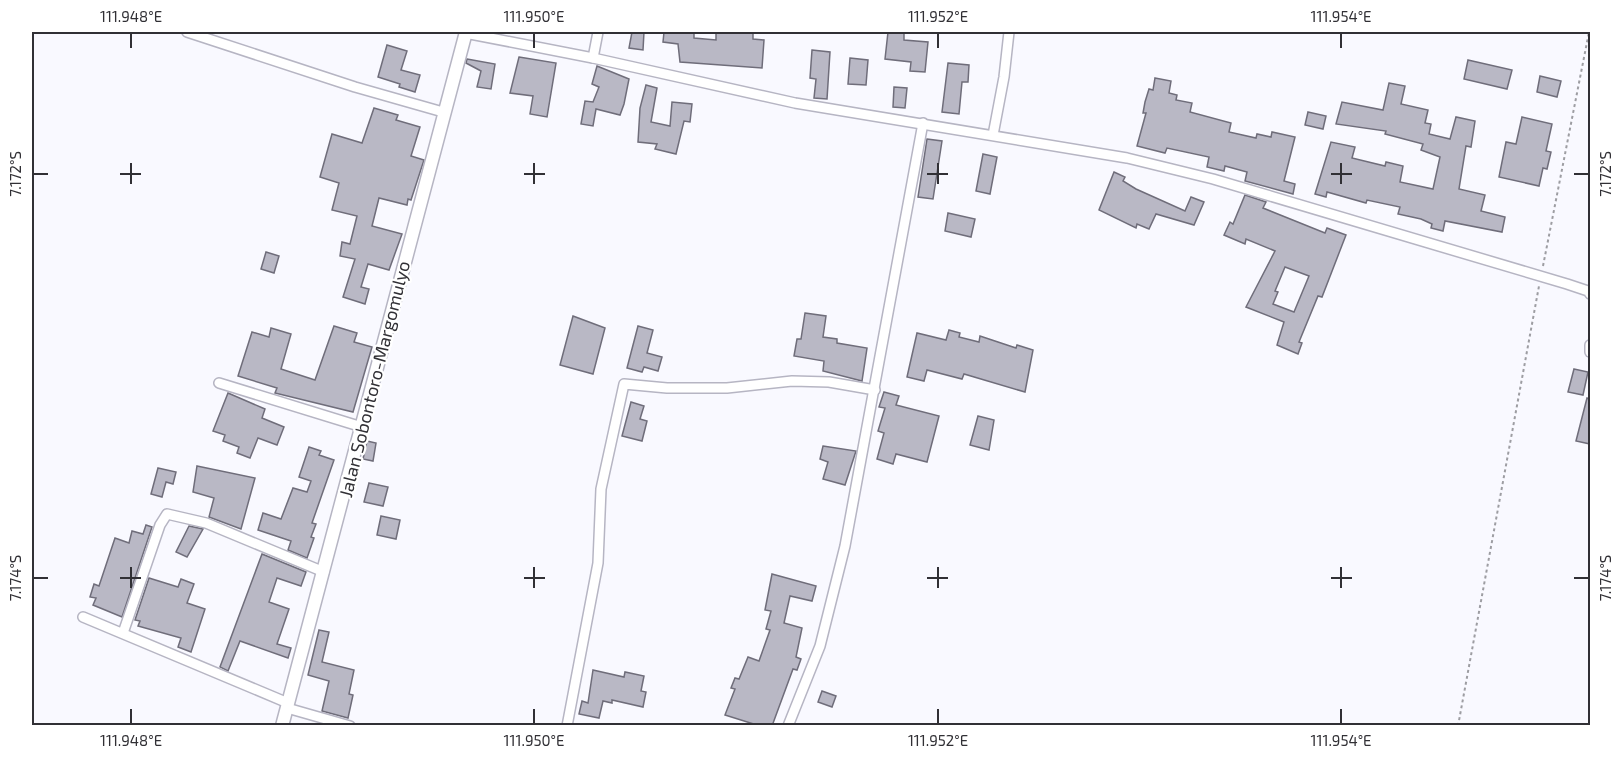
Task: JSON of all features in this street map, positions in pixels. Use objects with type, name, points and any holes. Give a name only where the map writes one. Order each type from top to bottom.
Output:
[{"type":"street","points":[[187,32],[355,87],[443,111]]},
{"type":"street","points":[[465,32],[795,103],[1127,158],[1213,179],[1547,278],[1588,291],[1590,294]]},
{"type":"street","name":"Jalan Sobontoro-Margomulyo","points":[[282,726],[465,32]]},
{"type":"street","points":[[593,58],[598,32]]},
{"type":"street","points":[[993,135],[1004,77],[1009,32]]},
{"type":"street","points":[[788,726],[820,646],[854,503],[923,123]]},
{"type":"street","points":[[1590,345],[1590,352]]},
{"type":"street","points":[[567,726],[598,563],[601,489],[624,384],[667,388],[727,388],[792,381],[829,382],[875,390]]},
{"type":"street","points":[[219,383],[362,427]]},
{"type":"street","points":[[123,633],[160,525],[167,514],[206,523],[324,572]]},
{"type":"street","points":[[83,616],[288,705],[350,726]]},
{"type":"path","points":[[1458,726],[1547,278],[1589,32]]},
{"type":"building","points":[[632,32],[644,32],[643,50],[629,48]]},
{"type":"building","points":[[664,32],[694,32],[694,38],[716,40],[716,32],[753,32],[753,39],[764,40],[762,68],[680,62],[678,44],[663,42]]},
{"type":"building","points":[[888,32],[904,32],[904,40],[928,42],[925,72],[910,71],[911,62],[885,59]]},
{"type":"building","points":[[387,45],[407,51],[401,70],[420,75],[415,92],[378,77]]},
{"type":"building","points":[[812,50],[830,52],[827,99],[814,98],[816,79],[810,78]]},
{"type":"building","points":[[519,57],[556,63],[547,117],[530,114],[533,96],[510,93]]},
{"type":"building","points":[[850,58],[868,60],[866,85],[848,84]]},
{"type":"building","points":[[467,59],[495,64],[491,89],[477,87],[481,71],[466,63]]},
{"type":"building","points":[[1468,60],[1512,70],[1507,89],[1464,79]]},
{"type":"building","points":[[948,63],[969,65],[968,82],[962,82],[959,114],[942,112]]},
{"type":"building","points":[[597,66],[629,79],[624,104],[620,115],[596,109],[593,126],[581,124],[585,101],[593,102],[599,87],[592,84]]},
{"type":"building","points":[[1540,76],[1561,81],[1557,97],[1537,92]]},
{"type":"building","points":[[1155,78],[1171,81],[1169,93],[1177,95],[1176,100],[1192,103],[1190,112],[1231,123],[1229,132],[1256,138],[1257,134],[1271,137],[1272,132],[1295,137],[1284,181],[1295,184],[1293,194],[1245,181],[1247,172],[1225,166],[1224,171],[1207,167],[1209,157],[1167,148],[1165,153],[1137,146],[1146,113],[1143,113],[1145,102],[1149,89],[1153,90]]},
{"type":"building","points":[[1389,83],[1405,86],[1401,104],[1428,110],[1425,123],[1431,124],[1429,134],[1450,139],[1456,117],[1475,121],[1471,147],[1466,146],[1459,189],[1485,195],[1481,211],[1505,217],[1502,232],[1445,221],[1443,231],[1431,228],[1432,224],[1421,219],[1398,214],[1400,207],[1367,200],[1366,203],[1327,192],[1326,197],[1315,194],[1331,142],[1355,147],[1352,158],[1385,166],[1386,162],[1403,166],[1400,182],[1433,189],[1440,157],[1421,150],[1423,144],[1385,134],[1386,131],[1336,124],[1342,102],[1383,110]]},
{"type":"building","points":[[646,85],[657,88],[651,122],[670,126],[672,102],[692,104],[690,122],[684,121],[676,154],[655,149],[657,144],[638,142],[640,108]]},
{"type":"building","points":[[894,87],[907,88],[905,108],[893,107]]},
{"type":"building","points":[[374,108],[398,115],[396,120],[420,127],[411,156],[424,160],[411,200],[408,199],[407,205],[379,198],[372,226],[402,234],[389,270],[368,264],[361,287],[369,289],[365,304],[343,297],[355,259],[340,256],[342,242],[350,244],[357,216],[332,210],[339,183],[320,177],[332,134],[362,143]]},
{"type":"building","points":[[1308,112],[1326,116],[1323,129],[1305,125]]},
{"type":"building","points":[[1522,117],[1552,124],[1546,151],[1551,152],[1547,169],[1543,168],[1539,186],[1499,177],[1506,142],[1516,144]]},
{"type":"building","points":[[927,139],[942,141],[933,199],[918,197]]},
{"type":"building","points":[[983,154],[997,157],[990,194],[976,191]]},
{"type":"building","points":[[1114,172],[1125,177],[1123,181],[1136,189],[1185,211],[1191,197],[1204,202],[1194,225],[1156,214],[1149,229],[1137,224],[1136,228],[1099,210]]},
{"type":"building","points":[[1245,195],[1266,202],[1263,208],[1325,233],[1327,228],[1346,235],[1322,297],[1318,296],[1299,342],[1302,343],[1298,354],[1277,345],[1284,322],[1246,307],[1275,251],[1246,239],[1245,244],[1224,235],[1230,222],[1233,224]],"holes":[[[1285,267],[1309,276],[1294,312],[1273,304],[1278,292],[1275,291]]]},
{"type":"building","points":[[948,213],[975,219],[971,237],[945,231]]},
{"type":"building","points":[[266,252],[279,256],[274,273],[261,269]]},
{"type":"building","points":[[805,313],[826,316],[823,337],[837,339],[837,343],[867,348],[862,381],[823,371],[824,361],[794,356],[797,339],[801,339]]},
{"type":"building","points":[[573,316],[605,328],[593,374],[560,365]]},
{"type":"building","points":[[334,326],[357,333],[354,342],[372,347],[353,412],[275,393],[277,388],[238,376],[252,332],[269,337],[271,328],[291,334],[281,369],[315,380]]},
{"type":"building","points":[[638,326],[653,330],[647,353],[662,357],[658,371],[644,367],[642,372],[627,368]]},
{"type":"building","points":[[949,330],[960,333],[959,337],[979,342],[980,336],[1016,348],[1017,345],[1033,350],[1025,392],[964,374],[962,379],[927,370],[924,381],[907,377],[917,333],[946,340]]},
{"type":"building","points":[[1574,369],[1588,372],[1583,395],[1568,392]]},
{"type":"building","points":[[884,392],[899,396],[896,405],[939,416],[927,462],[896,454],[893,464],[877,459],[884,433],[878,431],[885,408],[879,407]]},
{"type":"building","points":[[228,393],[265,409],[262,418],[284,427],[277,445],[258,438],[250,458],[237,453],[239,447],[223,441],[225,435],[213,431]]},
{"type":"building","points":[[1587,398],[1590,399],[1590,444],[1576,441]]},
{"type":"building","points":[[631,402],[644,406],[640,419],[647,421],[642,441],[622,436]]},
{"type":"building","points":[[978,416],[994,420],[989,450],[970,445]]},
{"type":"building","points":[[367,441],[376,443],[373,461],[363,459]]},
{"type":"building","points":[[823,446],[856,451],[845,485],[823,479],[828,462],[820,459]]},
{"type":"building","points":[[309,447],[321,451],[319,455],[334,460],[312,523],[316,524],[311,537],[314,538],[307,558],[288,550],[291,541],[258,530],[263,513],[281,519],[293,488],[307,492],[311,481],[299,477]]},
{"type":"building","points":[[197,466],[255,478],[241,529],[209,517],[214,498],[193,492]]},
{"type":"building","points":[[158,468],[176,472],[173,484],[166,482],[162,497],[151,494]]},
{"type":"building","points":[[369,483],[388,487],[383,506],[364,502]]},
{"type":"building","points":[[381,516],[400,520],[396,539],[377,535]]},
{"type":"building","points":[[146,525],[152,527],[122,617],[93,605],[96,598],[90,597],[94,584],[99,586],[115,538],[129,543],[132,531],[143,534]]},
{"type":"building","points":[[189,526],[203,529],[187,557],[176,552]]},
{"type":"building","points":[[262,554],[306,572],[301,586],[277,578],[269,602],[289,609],[277,644],[291,648],[288,658],[240,641],[228,671],[220,667]]},
{"type":"building","points":[[772,574],[816,586],[812,601],[790,596],[784,623],[802,628],[796,657],[801,659],[797,670],[793,669],[772,726],[760,726],[725,715],[735,689],[731,688],[735,678],[739,679],[748,657],[759,661],[770,630],[766,629],[771,611],[765,610]]},
{"type":"building","points":[[149,578],[178,587],[181,579],[194,584],[187,603],[205,609],[191,652],[178,647],[181,638],[138,626],[140,621],[135,620]]},
{"type":"building","points":[[319,630],[329,632],[322,662],[354,670],[349,694],[353,695],[348,718],[322,711],[329,681],[308,675]]},
{"type":"building","points":[[593,670],[624,677],[625,672],[644,676],[641,691],[646,692],[643,707],[612,700],[612,703],[603,701],[599,718],[579,714],[582,701],[588,703]]},
{"type":"building","points":[[822,691],[836,696],[832,707],[818,702]]}]
